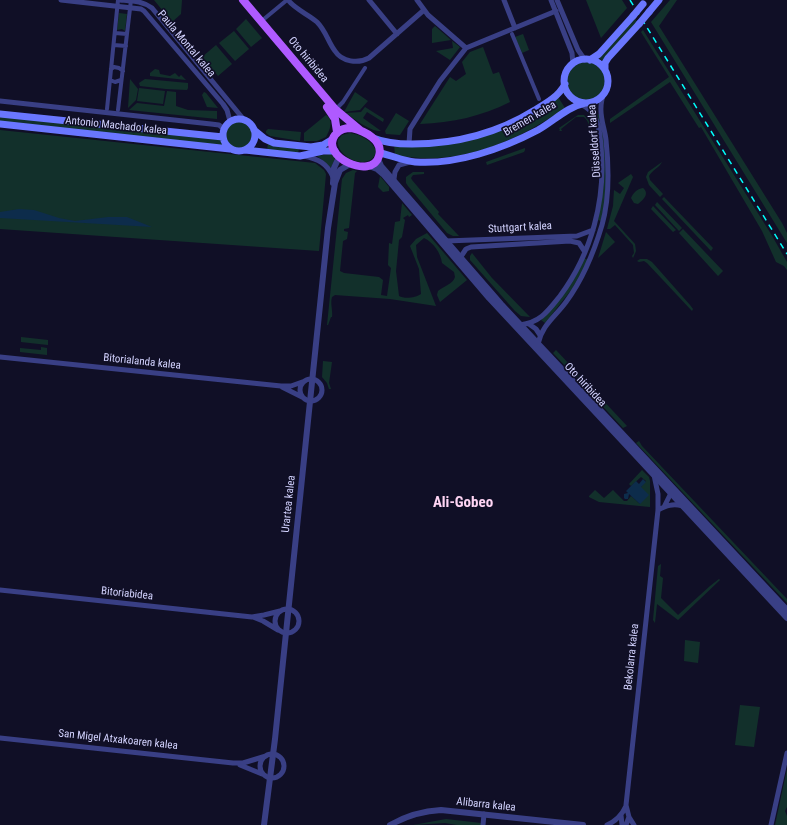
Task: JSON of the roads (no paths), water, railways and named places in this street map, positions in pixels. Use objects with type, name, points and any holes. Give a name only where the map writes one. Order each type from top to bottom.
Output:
[{"type":"main road","name":"Oto hiribidea","points":[[236,0],[330,111],[336,122],[335,135]]},
{"type":"main road","name":"Oto hiribidea","points":[[243,0],[335,109],[360,130]]},
{"type":"main road","points":[[645,2],[599,54],[588,60],[573,64],[566,73],[565,84],[567,92],[581,103],[593,102],[603,95],[608,86],[605,63],[659,0]]},
{"type":"main road","points":[[588,60],[599,64],[605,70]]},
{"type":"main road","name":"Bremen kalea","points":[[372,137],[408,144],[446,142],[491,132],[512,123],[541,107],[561,91],[565,84]]},
{"type":"main road","name":"Bremen kalea","points":[[379,156],[414,162],[445,161],[481,154],[527,136],[550,123],[573,106],[581,103]]},
{"type":"main road","name":"Antonio Machado kalea","points":[[0,114],[223,137]]},
{"type":"main road","points":[[244,150],[252,144],[255,135],[254,130],[251,124],[245,120],[238,119],[230,121],[224,129],[223,137],[224,142],[230,149],[237,151],[244,150],[303,156],[323,152],[337,154]]},
{"type":"main road","name":"Antonio Machado kalea","points":[[0,124],[230,149]]},
{"type":"main road","points":[[254,130],[265,139],[274,143],[311,147],[323,145],[335,135],[347,128],[360,130],[372,137],[378,145],[379,156],[369,166],[356,166],[350,164],[337,154],[332,143],[335,135]]},
{"type":"street","name":"Paula Montal kalea","points":[[61,0],[142,9],[147,13],[223,104],[227,110],[230,121]]},
{"type":"street","name":"Paula Montal kalea","points":[[119,0],[146,4],[152,8],[245,120]]},
{"type":"street","points":[[107,109],[119,0]]},
{"type":"street","points":[[264,19],[287,0],[295,8],[312,18],[320,26],[327,34],[335,51],[340,56],[348,60],[358,61],[369,58],[424,10]]},
{"type":"street","points":[[369,0],[397,34]]},
{"type":"street","points":[[417,0],[428,15],[466,48]]},
{"type":"street","points":[[504,0],[515,28]]},
{"type":"street","points":[[551,0],[572,53],[573,64]]},
{"type":"street","points":[[557,0],[578,50],[588,60]]},
{"type":"street","points":[[118,110],[131,1]]},
{"type":"street","points":[[408,144],[410,129],[440,81],[466,48],[556,11]]},
{"type":"street","points":[[115,33],[127,34]]},
{"type":"street","points":[[512,34],[539,99]]},
{"type":"street","points":[[114,45],[126,46]]},
{"type":"street","points":[[111,69],[114,67],[123,71]]},
{"type":"street","points":[[338,107],[343,102],[365,68]]},
{"type":"street","points":[[110,80],[115,82],[121,80]]},
{"type":"street","name":"Düsseldorf kalea","points":[[538,344],[540,335],[546,325],[566,302],[579,280],[590,259],[602,222],[606,204],[608,177],[606,139],[601,107],[603,95]]},
{"type":"street","name":"Antonio Machado kalea","points":[[0,101],[220,125],[224,129]]},
{"type":"street","name":"Düsseldorf kalea","points":[[520,325],[529,324],[542,317],[554,304],[568,284],[585,252],[596,221],[601,189],[600,136],[595,118],[581,103]]},
{"type":"street","points":[[332,177],[337,154]]},
{"type":"street","points":[[303,156],[320,160],[328,168],[332,177]]},
{"type":"street","name":"Oto hiribidea","points":[[379,156],[381,166],[394,179],[460,258],[520,325],[672,492],[787,610]]},
{"type":"street","name":"Bremen kalea","points":[[394,179],[395,172],[399,165],[414,162]]},
{"type":"street","name":"Urartea kalea","points":[[264,825],[266,777],[273,754],[282,631],[288,609],[328,228],[334,187],[340,170],[350,164]]},
{"type":"street","name":"Oto hiribidea","points":[[369,166],[377,169],[384,175],[489,298],[654,476],[672,492],[682,506],[787,618]]},
{"type":"street","name":"Urartea kalea","points":[[332,177],[334,187]]},
{"type":"street","name":"Stuttgart kalea","points":[[446,241],[577,236],[593,230]]},
{"type":"street","name":"Stuttgart kalea","points":[[460,258],[466,249],[471,247],[570,241],[580,243],[585,252]]},
{"type":"street","points":[[529,324],[536,329],[540,335]]},
{"type":"street","name":"Bitorialanda kalea","points":[[0,357],[281,386],[291,386],[304,381]]},
{"type":"street","points":[[313,378],[320,383],[323,391],[319,398],[311,401],[304,398],[300,389],[301,384],[304,381],[313,378]]},
{"type":"street","name":"Bitorialanda kalea","points":[[281,386],[304,398]]},
{"type":"street","name":"Bekolarra kalea","points":[[607,825],[621,815],[626,805],[660,509],[654,476]]},
{"type":"street","name":"Bekolarra kalea","points":[[660,509],[668,501],[672,492]]},
{"type":"street","points":[[658,494],[663,499],[668,501]]},
{"type":"street","points":[[660,509],[672,505],[682,506]]},
{"type":"street","name":"Bitoriabidea","points":[[0,590],[252,617],[282,631]]},
{"type":"street","points":[[280,611],[288,609],[296,613],[299,619],[296,629],[293,631],[282,631]]},
{"type":"street","name":"Urartea kalea","points":[[280,611],[275,618],[276,627],[282,631]]},
{"type":"street","name":"Bitoriabidea","points":[[252,617],[280,611]]},
{"type":"street","name":"San Migel Atxakoaren kalea","points":[[0,738],[233,763],[243,763],[266,756]]},
{"type":"street","points":[[771,825],[787,753]]},
{"type":"street","points":[[266,756],[273,754],[276,755],[281,759],[283,769],[278,777],[266,777]]},
{"type":"street","name":"Urartea kalea","points":[[266,756],[260,761],[260,769],[266,777]]},
{"type":"street","name":"San Migel Atxakoaren kalea","points":[[233,763],[244,766],[266,777]]},
{"type":"street","name":"Bekolarra kalea","points":[[626,805],[629,817],[634,825]]},
{"type":"street","name":"Alibarra kalea","points":[[390,825],[407,816],[434,810],[583,825]]},
{"type":"street","points":[[483,825],[484,814]]},
{"type":"street","points":[[621,815],[622,825]]},
{"type":"street","points":[[626,825],[629,817]]},
{"type":"water","points":[[19,209],[34,210],[59,218],[75,221],[108,217],[127,217],[152,227],[0,218],[0,212]]},
{"type":"water","points":[[643,479],[646,482],[641,487],[649,495],[640,504],[629,494],[628,499],[625,499],[624,494],[628,493],[626,491],[636,481],[639,484]]},
{"type":"railway","points":[[630,0],[787,254]]},
{"type":"district","name":"Ali-Gobeo","points":[[463,503]]}]
